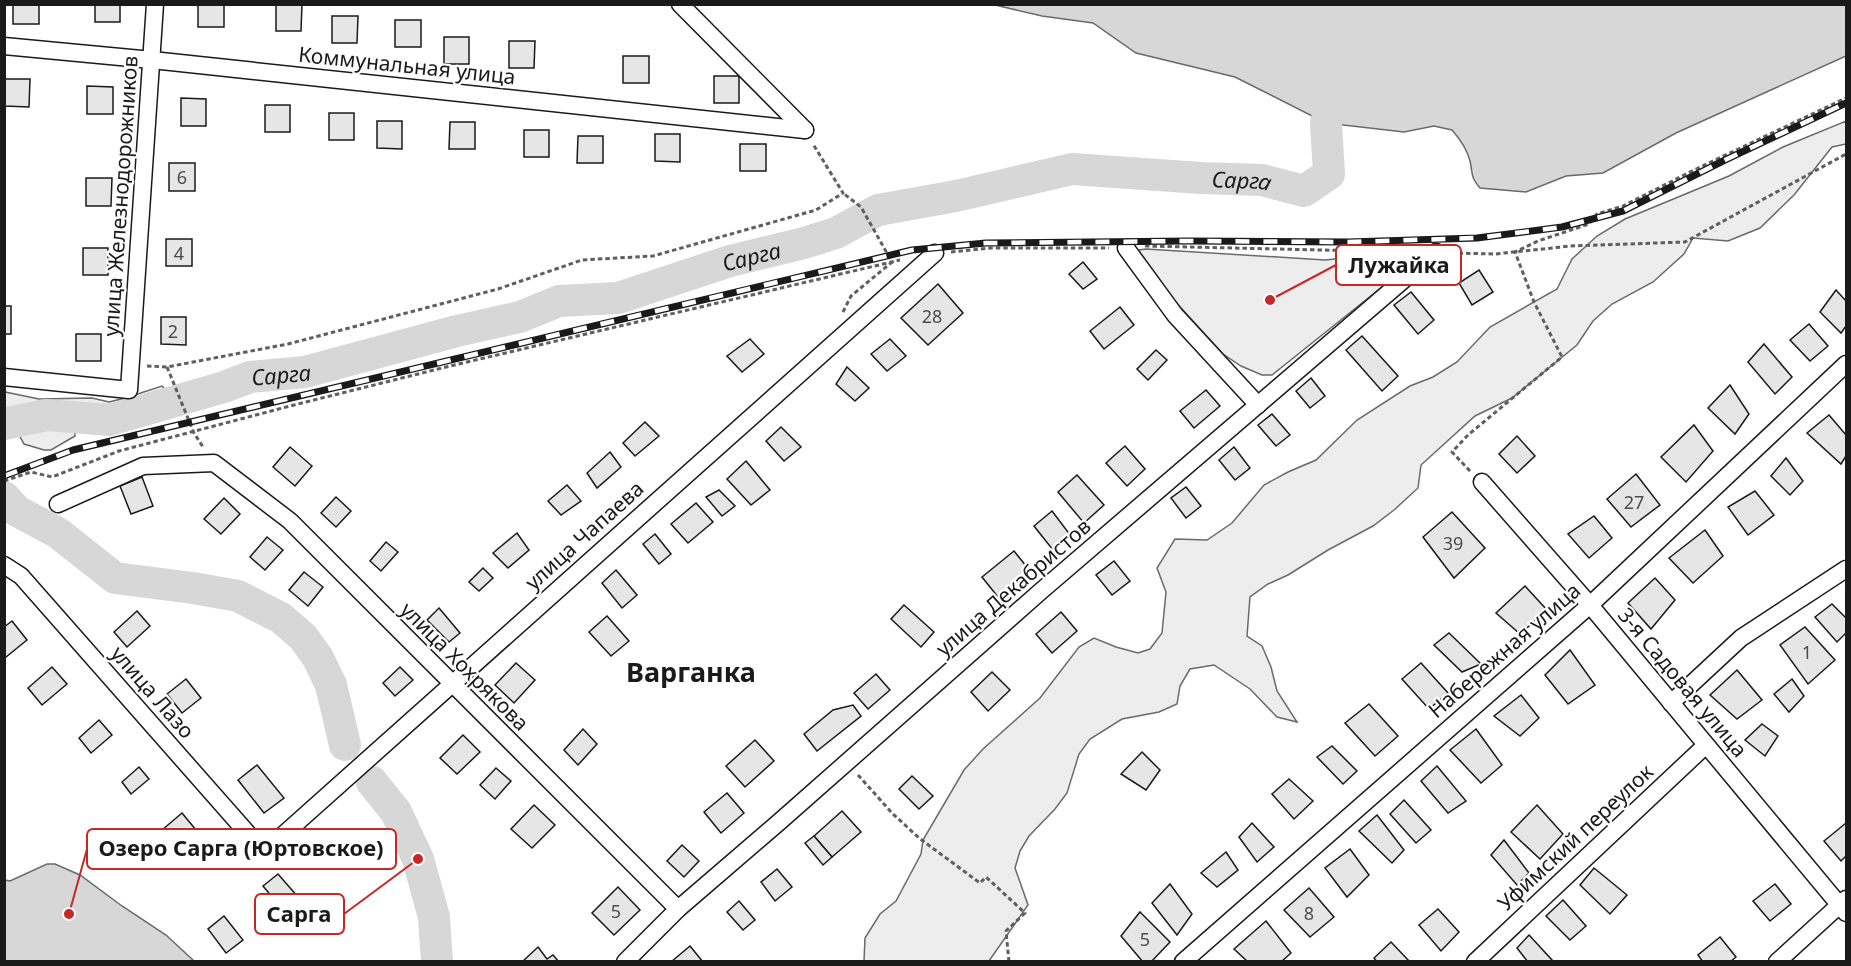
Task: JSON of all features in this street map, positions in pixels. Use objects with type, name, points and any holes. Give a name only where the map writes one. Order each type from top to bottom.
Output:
[{"type":"street","name":"улица Железнодорожников","points":[[4,377],[129,390],[155,4]]},
{"type":"street","points":[[680,4],[805,130]]},
{"type":"street","name":"Коммунальная улица","points":[[4,46],[805,130]]},
{"type":"street","points":[[1126,248],[1175,315],[1258,405]]},
{"type":"street","name":"улица Декабристов","points":[[625,962],[678,909],[1041,591],[1436,252]]},
{"type":"street","name":"улица Чапаева","points":[[264,852],[935,253]]},
{"type":"street","name":"Набережная улица","points":[[1183,962],[1590,605],[1846,364]]},
{"type":"street","points":[[58,504],[143,466],[214,463]]},
{"type":"street","name":"улица Хохрякова","points":[[214,463],[290,521],[678,909]]},
{"type":"street","name":"3-я Садовая улица","points":[[1482,482],[1590,605],[1844,906]]},
{"type":"street","name":"улица Лазо","points":[[4,565],[21,576],[264,852]]},
{"type":"street","points":[[1671,703],[1741,638],[1846,569]]},
{"type":"street","name":"Уфимский переулок","points":[[1474,962],[1706,745]]},
{"type":"street","points":[[1778,962],[1844,906]]},
{"type":"path","points":[[1515,252],[1538,241],[1589,224],[1598,214],[1623,206],[1846,98]]},
{"type":"path","points":[[805,130],[843,193],[861,207],[892,262]]},
{"type":"path","points":[[935,253],[991,248],[1147,246],[1495,254],[1571,246],[1685,242],[1846,154]]},
{"type":"path","points":[[131,365],[167,367],[288,344],[498,289],[582,260],[664,253],[816,210],[843,193]]},
{"type":"path","points":[[1482,482],[1452,452],[1468,435],[1562,357],[1534,302],[1515,252]]},
{"type":"path","points":[[4,481],[31,472],[52,477],[119,451],[446,367],[903,260]]},
{"type":"path","points":[[841,316],[851,296],[892,262]]},
{"type":"path","points":[[167,367],[194,433],[214,463]]},
{"type":"path","points":[[847,762],[892,813],[919,838],[980,883],[986,877],[1025,913],[1006,930],[1009,962]]},
{"type":"shaded area","points":[[995,5],[1846,5],[1846,56],[1676,133],[1603,173],[1566,176],[1526,192],[1480,188],[1473,178],[1465,148],[1452,130],[1434,126],[1404,132],[1326,123],[1235,77],[1136,53],[1093,23],[1042,16]]},
{"type":"shaded area","points":[[1846,121],[1846,144],[1832,147],[1794,195],[1760,228],[1728,241],[1693,238],[1684,254],[1653,282],[1612,304],[1593,321],[1577,345],[1512,398],[1475,416],[1421,465],[1418,488],[1394,510],[1373,526],[1268,584],[1250,597],[1247,636],[1262,646],[1271,667],[1277,691],[1297,722],[1277,717],[1250,689],[1214,665],[1190,669],[1180,686],[1177,704],[1159,712],[1122,719],[1090,739],[1079,754],[1067,793],[1029,836],[1020,851],[1015,868],[1028,905],[989,961],[864,961],[865,938],[880,914],[896,901],[921,854],[923,840],[964,770],[983,749],[1040,698],[1079,647],[1094,638],[1138,653],[1150,649],[1162,633],[1166,592],[1157,568],[1175,539],[1207,540],[1232,523],[1264,485],[1316,460],[1357,420],[1410,386],[1433,377],[1457,362],[1490,327],[1557,289],[1572,259],[1597,236],[1625,219],[1729,176],[1783,147]]},
{"type":"shaded area","points":[[1139,250],[1325,260],[1384,254],[1402,255],[1407,262],[1407,267],[1272,375],[1262,375],[1241,366],[1223,354],[1136,255]]},
{"type":"shaded area","points":[[162,386],[175,401],[171,411],[161,411],[150,406],[140,411],[137,417],[119,422],[107,414],[82,413],[75,417],[75,436],[51,450],[24,444],[17,431],[10,429],[5,431],[5,392],[39,399],[92,398],[109,402]]},
{"type":"shaded area","points":[[47,864],[55,864],[80,875],[166,935],[194,961],[5,961],[5,880],[10,881]]},
{"type":"building","points":[[13,4],[39,4],[39,24],[13,24]]},
{"type":"building","points":[[95,4],[120,4],[120,22],[95,22]]},
{"type":"building","points":[[198,4],[224,4],[224,27],[198,27]]},
{"type":"building","points":[[276,4],[302,4],[301,31],[276,31]]},
{"type":"building","points":[[332,16],[358,16],[357,43],[332,43]]},
{"type":"building","points":[[395,20],[421,20],[421,47],[395,47]]},
{"type":"building","points":[[444,37],[469,37],[469,64],[444,64]]},
{"type":"building","points":[[509,41],[535,41],[534,68],[509,68]]},
{"type":"building","points":[[623,56],[649,56],[649,83],[623,83]]},
{"type":"building","points":[[714,76],[739,76],[739,103],[714,103]]},
{"type":"building","points":[[4,79],[30,79],[29,107],[4,106]]},
{"type":"building","points":[[87,86],[113,87],[113,114],[87,114]]},
{"type":"building","points":[[181,98],[206,99],[206,126],[181,126]]},
{"type":"building","points":[[265,105],[290,105],[290,132],[265,132]]},
{"type":"building","points":[[329,113],[354,113],[354,140],[329,140]]},
{"type":"building","points":[[377,121],[402,121],[402,149],[377,148]]},
{"type":"building","points":[[450,122],[475,122],[475,149],[449,149]]},
{"type":"building","points":[[524,130],[549,130],[549,157],[524,157]]},
{"type":"building","points":[[655,134],[680,134],[680,162],[655,161]]},
{"type":"building","points":[[578,136],[603,136],[603,163],[577,163]]},
{"type":"building","points":[[740,144],[766,144],[766,171],[740,171]]},
{"type":"building","points":[[169,163],[195,163],[195,191],[169,191]]},
{"type":"building","points":[[86,178],[112,178],[111,206],[86,206]]},
{"type":"building","points":[[166,239],[192,239],[192,266],[166,266]]},
{"type":"building","points":[[83,248],[108,248],[108,275],[83,275]]},
{"type":"building","points":[[1083,262],[1097,279],[1083,289],[1069,274]]},
{"type":"building","points":[[1479,270],[1493,292],[1472,305],[1459,283]]},
{"type":"building","points":[[938,284],[963,313],[928,345],[901,318]]},
{"type":"building","points":[[1836,290],[1846,301],[1846,326],[1841,333],[1820,312]]},
{"type":"building","points":[[1411,292],[1434,320],[1418,334],[1394,305]]},
{"type":"building","points":[[4,306],[11,306],[11,334],[4,334]]},
{"type":"building","points":[[1120,307],[1134,325],[1104,349],[1090,331]]},
{"type":"building","points":[[161,317],[186,317],[186,345],[161,344]]},
{"type":"building","points":[[1809,324],[1828,346],[1810,361],[1790,340]]},
{"type":"building","points":[[76,334],[101,334],[101,361],[76,361]]},
{"type":"building","points":[[1362,336],[1398,376],[1382,391],[1346,350]]},
{"type":"building","points":[[750,339],[764,354],[742,372],[727,356]]},
{"type":"building","points":[[890,339],[906,356],[887,371],[871,354]]},
{"type":"building","points":[[1764,344],[1792,377],[1775,394],[1748,362]]},
{"type":"building","points":[[1156,350],[1167,360],[1148,380],[1137,369]]},
{"type":"building","points":[[847,367],[869,388],[855,401],[836,384]]},
{"type":"building","points":[[1311,378],[1325,396],[1310,408],[1296,391]]},
{"type":"building","points":[[1730,385],[1749,414],[1735,434],[1708,408]]},
{"type":"building","points":[[1206,390],[1220,406],[1194,428],[1180,411]]},
{"type":"building","points":[[1272,414],[1290,435],[1276,446],[1258,425]]},
{"type":"building","points":[[1829,415],[1846,435],[1846,456],[1841,464],[1807,433]]},
{"type":"building","points":[[645,422],[659,436],[635,456],[623,443]]},
{"type":"building","points":[[1694,425],[1713,451],[1686,482],[1661,457]]},
{"type":"building","points":[[781,427],[801,447],[784,461],[766,441]]},
{"type":"building","points":[[1517,436],[1535,456],[1517,473],[1499,454]]},
{"type":"building","points":[[1125,446],[1145,469],[1127,486],[1106,463]]},
{"type":"building","points":[[290,447],[312,466],[295,486],[273,467]]},
{"type":"building","points":[[1234,447],[1250,468],[1235,480],[1219,460]]},
{"type":"building","points":[[610,452],[621,467],[597,488],[587,473]]},
{"type":"building","points":[[1786,458],[1803,481],[1790,495],[1771,476]]},
{"type":"building","points":[[746,461],[770,490],[751,505],[727,479]]},
{"type":"building","points":[[1636,474],[1660,505],[1631,527],[1607,499]]},
{"type":"building","points":[[1077,475],[1104,505],[1084,523],[1058,492]]},
{"type":"building","points":[[142,477],[153,506],[131,514],[120,486]]},
{"type":"building","points":[[567,485],[581,501],[561,515],[548,501]]},
{"type":"building","points":[[1186,487],[1201,506],[1186,518],[1171,498]]},
{"type":"building","points":[[719,490],[735,506],[722,516],[706,497]]},
{"type":"building","points":[[1755,491],[1774,515],[1748,535],[1728,507]]},
{"type":"building","points":[[336,497],[351,511],[336,527],[321,513]]},
{"type":"building","points":[[224,498],[240,514],[221,534],[204,519]]},
{"type":"building","points":[[696,503],[713,522],[688,543],[671,524]]},
{"type":"building","points":[[1052,511],[1071,536],[1053,550],[1034,526]]},
{"type":"building","points":[[1452,512],[1485,548],[1454,578],[1423,537]]},
{"type":"building","points":[[1594,516],[1612,538],[1589,558],[1568,534]]},
{"type":"building","points":[[1705,530],[1723,556],[1693,583],[1669,558]]},
{"type":"building","points":[[517,533],[529,550],[508,568],[493,553]]},
{"type":"building","points":[[655,534],[671,554],[659,564],[643,544]]},
{"type":"building","points":[[267,537],[283,550],[265,570],[250,557]]},
{"type":"building","points":[[386,542],[398,552],[381,571],[370,561]]},
{"type":"building","points":[[1014,551],[1030,571],[998,597],[982,577]]},
{"type":"building","points":[[1114,561],[1130,581],[1112,595],[1096,575]]},
{"type":"building","points":[[483,568],[493,578],[479,591],[469,582]]},
{"type":"building","points":[[616,570],[637,595],[622,608],[602,583]]},
{"type":"building","points":[[304,572],[323,587],[308,606],[289,590]]},
{"type":"building","points":[[1655,578],[1675,600],[1651,629],[1628,603]]},
{"type":"building","points":[[1525,586],[1547,610],[1520,634],[1496,613]]},
{"type":"building","points":[[1832,604],[1846,618],[1846,633],[1837,642],[1815,617]]},
{"type":"building","points":[[904,605],[934,632],[921,647],[891,619]]},
{"type":"building","points":[[439,608],[460,633],[449,642],[427,620]]},
{"type":"building","points":[[137,611],[150,626],[127,647],[114,632]]},
{"type":"building","points":[[1061,612],[1077,631],[1052,653],[1036,634]]},
{"type":"building","points":[[607,616],[629,641],[611,656],[589,632]]},
{"type":"building","points":[[12,621],[27,640],[6,657],[4,655],[4,627]]},
{"type":"building","points":[[1805,627],[1835,660],[1808,684],[1780,645]]},
{"type":"building","points":[[1449,633],[1481,664],[1462,672],[1434,645]]},
{"type":"building","points":[[1570,650],[1595,685],[1568,704],[1545,675]]},
{"type":"building","points":[[516,663],[535,680],[514,703],[495,685]]},
{"type":"building","points":[[1421,663],[1448,693],[1429,709],[1402,679]]},
{"type":"building","points":[[52,667],[67,684],[42,705],[28,688]]},
{"type":"building","points":[[400,667],[413,680],[395,696],[383,683]]},
{"type":"building","points":[[1737,670],[1762,700],[1737,719],[1710,695]]},
{"type":"building","points":[[992,672],[1010,690],[988,711],[971,692]]},
{"type":"building","points":[[876,674],[890,690],[868,709],[854,693]]},
{"type":"building","points":[[186,679],[201,698],[182,713],[167,694]]},
{"type":"building","points":[[1792,679],[1804,696],[1789,712],[1774,694]]},
{"type":"building","points":[[1521,695],[1539,718],[1520,736],[1494,716]]},
{"type":"building","points":[[1369,704],[1398,736],[1375,756],[1345,723]]},
{"type":"building","points":[[853,705],[861,716],[817,751],[804,734],[833,710]]},
{"type":"building","points":[[99,720],[112,735],[91,753],[79,738]]},
{"type":"building","points":[[1762,724],[1778,736],[1765,756],[1745,740]]},
{"type":"building","points":[[583,729],[597,744],[578,765],[564,750]]},
{"type":"building","points":[[1476,729],[1502,765],[1481,783],[1450,750]]},
{"type":"building","points":[[463,735],[480,752],[457,774],[440,758]]},
{"type":"building","points":[[755,740],[774,761],[745,787],[726,766]]},
{"type":"building","points":[[1332,746],[1357,771],[1343,784],[1317,757]]},
{"type":"building","points":[[1142,752],[1160,770],[1146,790],[1121,774]]},
{"type":"building","points":[[257,765],[284,798],[264,813],[238,780]]},
{"type":"building","points":[[1437,766],[1466,801],[1448,813],[1421,781]]},
{"type":"building","points":[[139,767],[149,779],[131,794],[122,782]]},
{"type":"building","points":[[496,768],[511,781],[495,799],[480,785]]},
{"type":"building","points":[[912,776],[933,796],[919,809],[899,789]]},
{"type":"building","points":[[1289,779],[1313,801],[1294,819],[1272,794]]},
{"type":"building","points":[[727,793],[744,813],[721,833],[704,812]]},
{"type":"building","points":[[1404,800],[1431,830],[1416,843],[1390,814]]},
{"type":"building","points":[[534,805],[555,825],[532,848],[511,829]]},
{"type":"building","points":[[1537,805],[1563,834],[1540,859],[1511,832]]},
{"type":"building","points":[[842,811],[861,832],[832,857],[814,836]]},
{"type":"building","points":[[182,813],[201,836],[181,853],[162,830]]},
{"type":"building","points":[[1377,815],[1404,850],[1392,863],[1359,831]]},
{"type":"building","points":[[1252,823],[1274,847],[1257,862],[1239,837]]},
{"type":"building","points":[[1846,823],[1846,856],[1841,861],[1824,841]]},
{"type":"building","points":[[814,836],[832,857],[823,865],[805,843]]},
{"type":"building","points":[[1504,840],[1529,873],[1517,885],[1491,855]]},
{"type":"building","points":[[682,845],[699,861],[684,877],[667,861]]},
{"type":"building","points":[[1350,849],[1369,875],[1347,897],[1325,868]]},
{"type":"building","points":[[1226,852],[1238,870],[1217,887],[1201,873]]},
{"type":"building","points":[[1594,868],[1627,895],[1610,914],[1580,885]]},
{"type":"building","points":[[777,869],[792,887],[775,901],[761,882]]},
{"type":"building","points":[[278,874],[298,897],[283,910],[263,886]]},
{"type":"building","points":[[1170,884],[1192,914],[1177,935],[1152,903]]},
{"type":"building","points":[[1775,884],[1791,904],[1770,921],[1753,901]]},
{"type":"building","points":[[618,887],[640,910],[614,935],[592,913]]},
{"type":"building","points":[[1309,888],[1334,917],[1310,937],[1284,910]]},
{"type":"building","points":[[1563,900],[1586,926],[1570,940],[1546,916]]},
{"type":"building","points":[[739,901],[755,920],[743,930],[727,912]]},
{"type":"building","points":[[1438,909],[1459,932],[1441,951],[1419,925]]},
{"type":"building","points":[[1140,912],[1170,942],[1151,962],[1143,962],[1121,936]]},
{"type":"building","points":[[224,916],[243,940],[226,953],[208,929]]},
{"type":"building","points":[[1266,921],[1291,953],[1281,962],[1248,962],[1234,949]]},
{"type":"building","points":[[1529,935],[1552,960],[1551,962],[1528,962],[1517,948]]},
{"type":"building","points":[[1720,937],[1736,957],[1730,962],[1703,962],[1698,955]]},
{"type":"building","points":[[1391,942],[1410,962],[1377,962],[1374,958]]},
{"type":"building","points":[[690,946],[703,962],[671,962]]},
{"type":"building","points":[[538,947],[547,959],[553,955],[559,962],[522,962]]},
{"type":"waterway","name":"Сарга","points":[[4,424],[46,415],[110,420],[224,387],[250,377],[305,372],[457,331],[520,317],[559,301],[618,298],[730,261],[836,233],[878,210],[956,196],[1072,169],[1262,180],[1304,191],[1329,174],[1326,123],[1358,4]]},
{"type":"waterway","name":"Сарга","points":[[4,497],[17,511],[58,533],[115,578],[238,596],[281,618],[303,637],[318,658],[331,685],[345,745]]},
{"type":"waterway","name":"Сарга","points":[[372,782],[396,812],[418,859],[434,917],[437,962]]},
{"type":"railway","points":[[4,476],[73,450],[912,250],[986,243],[1348,242],[1477,238],[1562,227],[1623,211],[1846,103]]},
{"type":"place","name":"Лужайка","points":[[1270,300]]},
{"type":"place","name":"Сарга","points":[[418,859]]},
{"type":"place","name":"Озеро Сарга (Юртовское)","points":[[69,914]]},
{"type":"district","name":"Варганка","points":[[691,671]]}]
